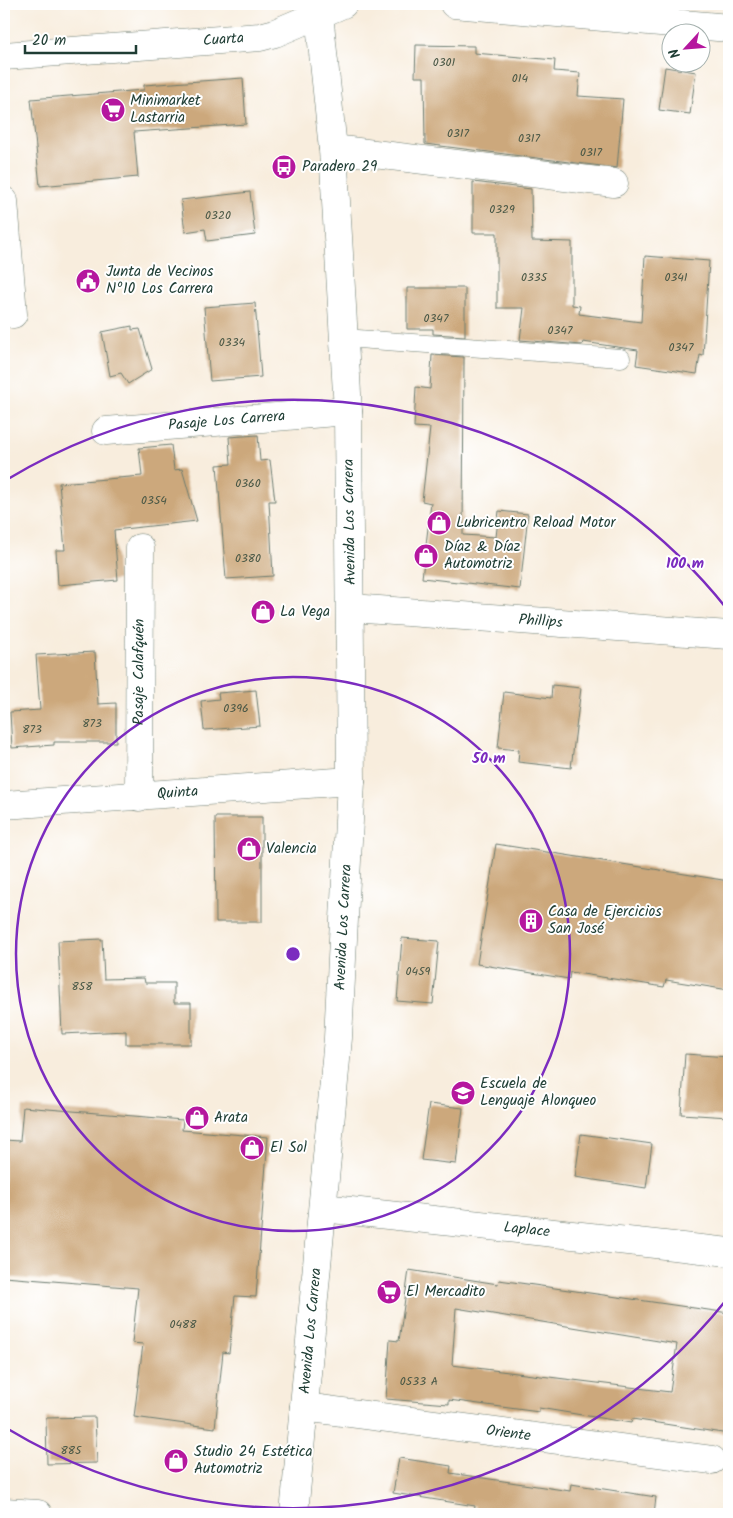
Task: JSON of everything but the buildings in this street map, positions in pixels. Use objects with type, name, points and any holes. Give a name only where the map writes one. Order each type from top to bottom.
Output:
[{"type":"street","points":[[454,4],[729,28]]},
{"type":"street","name":"Cuarta","points":[[4,56],[260,37],[275,34],[327,7]]},
{"type":"street","name":"Avenida Los Carrera","points":[[294,1514],[323,1208],[345,941],[351,781],[348,411],[327,7]]},
{"type":"street","points":[[333,149],[614,183]]},
{"type":"street","points":[[4,201],[13,314]]},
{"type":"street","name":"Pasaje Los Carrera","points":[[106,431],[348,411]]},
{"type":"street","name":"Pasaje Calafquén","points":[[139,797],[140,548]]},
{"type":"street","name":"Phillips","points":[[351,608],[729,635]]},
{"type":"street","name":"Quinta","points":[[4,805],[351,781]]},
{"type":"street","name":"Laplace","points":[[323,1208],[729,1252]]},
{"type":"street","name":"Oriente","points":[[304,1407],[712,1460]]},
{"type":"street","points":[[4,1512],[38,1514]]},
{"type":"lane","points":[[344,338],[621,358]]},
{"type":"place","name":"Minimarket Lastarria","points":[[113,110]]},
{"type":"place","name":"Paradero 29","points":[[284,167]]},
{"type":"place","name":"Junta de Vecinos Nº10 Los Carrera","points":[[88,281]]},
{"type":"place","name":"Lubricentro Reload Motor","points":[[439,523]]},
{"type":"place","name":"Díaz & Díaz Automotriz","points":[[426,556]]},
{"type":"place","name":"La Vega","points":[[263,612]]},
{"type":"place","name":"Valencia","points":[[249,849]]},
{"type":"place","name":"Casa de Ejercicios San José","points":[[531,921]]},
{"type":"place","name":"Escuela de Lenguaje Alonqueo","points":[[463,1093]]},
{"type":"place","name":"Arata","points":[[197,1118]]},
{"type":"place","name":"El Sol","points":[[252,1148]]},
{"type":"place","name":"El Mercadito","points":[[389,1292]]},
{"type":"place","name":"Studio 24 Estética Automotriz","points":[[176,1461]]}]
